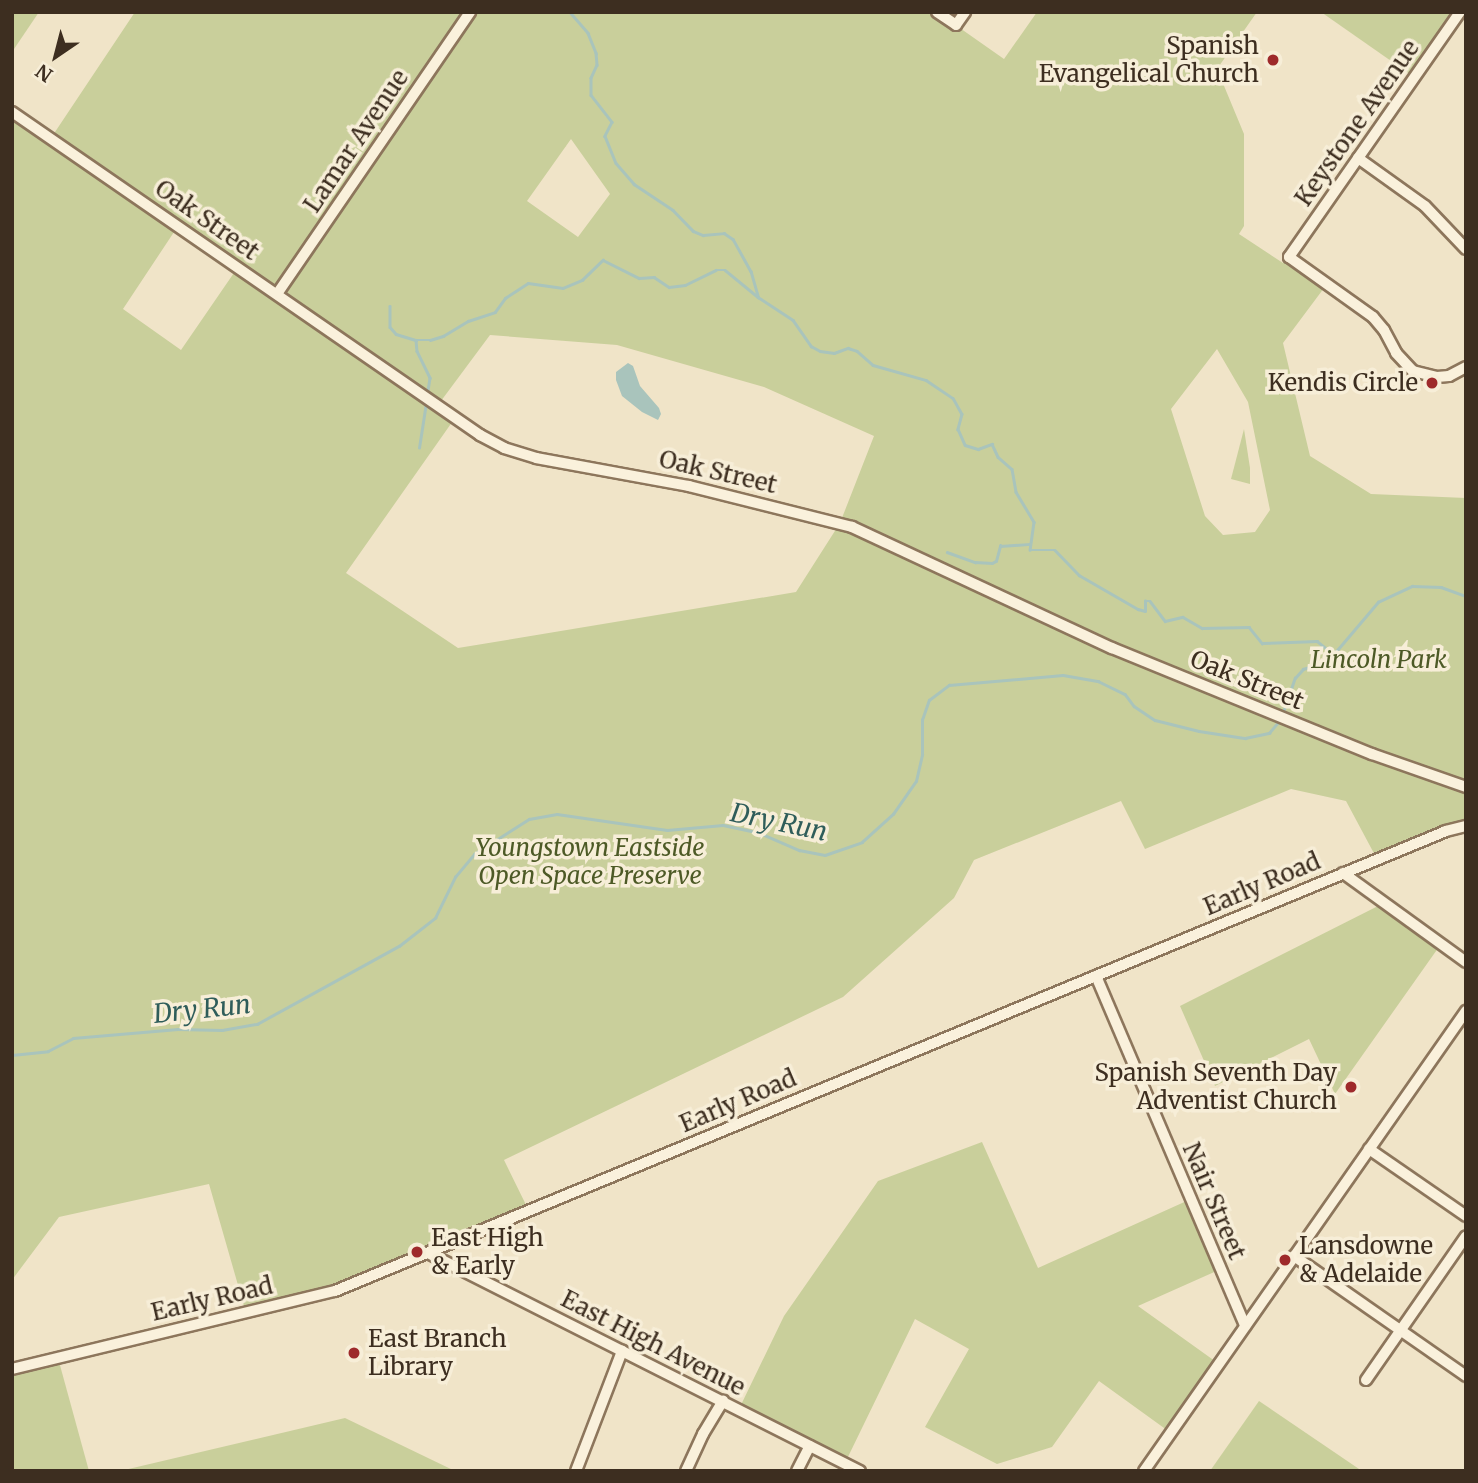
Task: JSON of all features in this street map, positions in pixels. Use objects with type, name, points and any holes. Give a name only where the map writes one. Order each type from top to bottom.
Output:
[{"type":"street","name":"Lamar Avenue","points":[[277,294],[470,12]]},
{"type":"street","points":[[937,12],[956,25],[965,12]]},
{"type":"street","name":"Keystone Avenue","points":[[1460,12],[1289,257],[1373,317],[1401,361],[1413,371],[1437,377],[1449,376],[1466,367]]},
{"type":"street","name":"Oak Street","points":[[12,112],[495,444],[520,454],[689,485],[852,527],[1112,648],[1372,754],[1466,787]]},
{"type":"street","points":[[1357,159],[1430,211],[1466,249]]},
{"type":"street","name":"Early Road","points":[[12,1369],[322,1295],[1343,873],[1446,831],[1466,827]]},
{"type":"street","points":[[1343,873],[1466,962]]},
{"type":"street","name":"Nair Street","points":[[1096,976],[1245,1326]]},
{"type":"street","points":[[1144,1471],[1466,1011]]},
{"type":"street","points":[[1369,1149],[1466,1216]]},
{"type":"street","points":[[1366,1380],[1466,1236]]},
{"type":"street","name":"East High Avenue","points":[[428,1253],[860,1471]]},
{"type":"street","points":[[1294,1256],[1466,1376]]},
{"type":"street","points":[[576,1471],[622,1350]]},
{"type":"street","points":[[686,1471],[706,1427],[723,1401]]},
{"type":"street","points":[[797,1471],[810,1446]]},
{"type":"green space","points":[[12,12],[39,12],[12,52]]},
{"type":"green space","points":[[135,12],[937,12],[1004,59],[1037,12],[1257,12],[1217,69],[1244,134],[1244,226],[1239,234],[1283,263],[1289,257],[1327,284],[1283,343],[1310,456],[1371,494],[1466,498],[1466,826],[1377,859],[1346,801],[1291,789],[1145,849],[1121,801],[974,860],[954,898],[843,997],[504,1160],[529,1211],[355,1283],[246,1313],[209,1184],[59,1217],[12,1280],[12,112],[51,138]],"holes":[[[571,139],[610,194],[578,237],[527,201]],[[178,226],[238,267],[181,350],[123,309]],[[490,335],[617,345],[764,387],[874,436],[840,523],[796,592],[458,648],[346,573],[455,418],[438,405]],[[1217,349],[1248,402],[1270,510],[1255,532],[1223,535],[1205,516],[1171,409]]]},
{"type":"green space","points":[[1321,12],[1460,12],[1414,77]]},
{"type":"green space","points":[[1244,429],[1250,468],[1250,484],[1231,479]]},
{"type":"green space","points":[[1384,903],[1441,944],[1335,1094],[1309,1039],[1215,1086],[1180,1006]]},
{"type":"green space","points":[[982,1142],[1038,1268],[1191,1199],[1221,1269],[1138,1306],[1219,1364],[1171,1433],[1099,1381],[1052,1447],[997,1464],[925,1427],[969,1349],[915,1319],[845,1463],[739,1409],[784,1316],[878,1181]]},
{"type":"green space","points":[[58,1358],[89,1471],[12,1471],[12,1369]]},
{"type":"green space","points":[[1259,1401],[1362,1471],[1210,1471]]},
{"type":"green space","points":[[345,1418],[455,1471],[120,1471]]},
{"type":"water","points":[[628,363],[633,366],[640,386],[659,408],[661,414],[658,420],[642,412],[622,396],[616,372]]},
{"type":"waterway","points":[[570,12],[588,33],[596,53],[597,65],[591,78],[591,95],[612,122],[605,136],[616,163],[634,184],[673,210],[693,231],[703,235],[724,233],[733,239],[751,271],[758,296]]},
{"type":"waterway","points":[[390,306],[390,327],[396,334],[416,340],[430,340],[443,336],[468,321],[495,312],[505,298],[528,283],[563,288],[582,280],[603,260],[639,278],[654,277],[669,287],[685,285],[716,270],[725,270],[758,297],[793,320],[811,346],[820,351],[834,353],[848,348],[857,351],[873,365],[926,380],[953,398],[962,414],[958,429],[965,445],[978,449],[992,444],[998,457],[1012,469],[1016,492],[1034,522],[1030,550],[1055,550],[1079,575],[1138,609],[1145,611],[1145,601],[1150,601],[1165,621],[1183,617],[1202,628],[1249,627],[1262,643],[1317,641],[1334,655]]},
{"type":"waterway","points":[[416,340],[417,351],[430,378],[427,396]]},
{"type":"waterway","points":[[419,448],[426,403]]},
{"type":"waterway","points":[[947,552],[975,562],[992,563],[996,561],[1000,546],[1030,544]]},
{"type":"waterway","name":"Dry Run","points":[[1282,715],[1295,678],[1303,669],[1312,666],[1321,669],[1378,602],[1412,586],[1441,587],[1466,596]]},
{"type":"waterway","name":"Dry Run","points":[[12,1055],[48,1051],[73,1038],[178,1029],[222,1030],[257,1024],[399,946],[435,918],[455,877],[474,854],[529,819],[557,814],[667,830],[723,825],[760,833],[799,850],[825,855],[862,842],[893,814],[916,781],[922,755],[922,720],[929,700],[949,685],[1063,675],[1098,681],[1125,694],[1134,706],[1155,720],[1199,731],[1245,738],[1269,733],[1279,721]]},
{"type":"place","name":"Spanish Evangelical Church","points":[[1273,60]]},
{"type":"place","name":"Kendis Circle","points":[[1432,383]]},
{"type":"place","name":"Spanish Seventh Day Adventist Church","points":[[1351,1087]]},
{"type":"place","name":"East High & Early","points":[[417,1252]]},
{"type":"place","name":"Lansdowne & Adelaide","points":[[1285,1260]]},
{"type":"place","name":"East Branch Library","points":[[354,1353]]},
{"type":"park label","name":"Lincoln Park","points":[[1379,660]]},
{"type":"park label","name":"Youngstown Eastside Open Space Preserve","points":[[590,862]]}]
